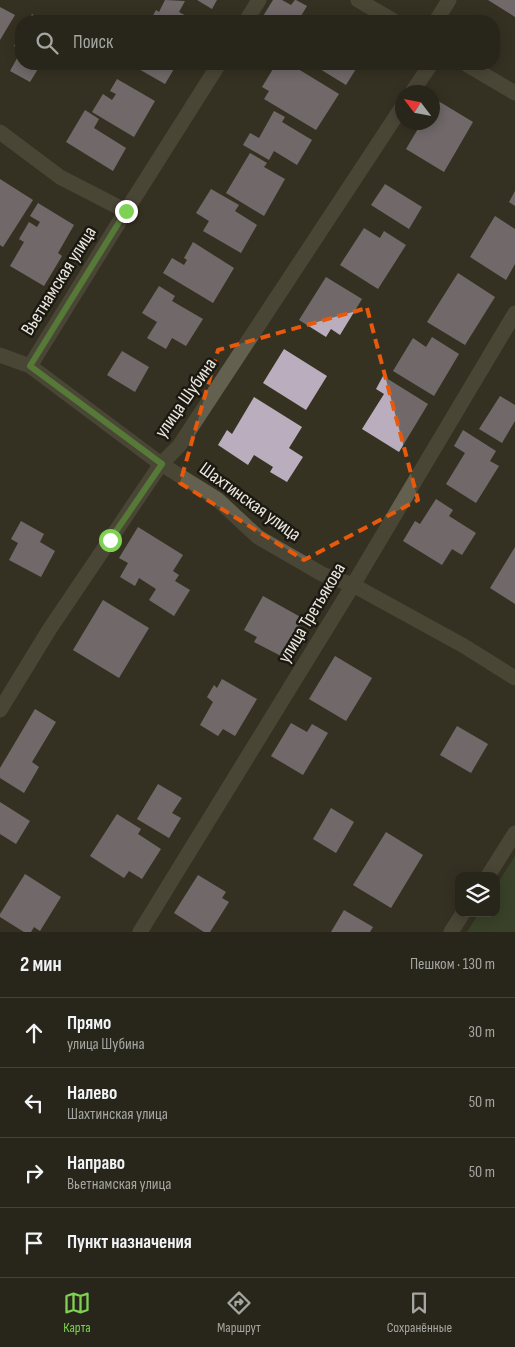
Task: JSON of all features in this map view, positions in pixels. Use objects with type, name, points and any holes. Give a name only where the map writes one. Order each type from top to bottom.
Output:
[{"type":"street","points":[[250,15],[259,0]]},
{"type":"street","points":[[358,0],[384,15]]},
{"type":"street","points":[[440,15],[449,0]]},
{"type":"street","name":"Вьетнамская улица","points":[[30,366],[215,70]]},
{"type":"street","points":[[417,85],[427,70]]},
{"type":"street","points":[[476,70],[515,93]]},
{"type":"street","name":"улица Шубина","points":[[0,710],[49,630],[162,464],[179,446],[395,118]]},
{"type":"street","points":[[0,132],[60,177],[126,211]]},
{"type":"street","name":"улица Третьякова","points":[[140,932],[353,585],[515,313]]},
{"type":"street","name":"Шахтинская улица","points":[[0,355],[30,366],[162,464],[216,498],[258,537],[322,574],[353,585],[464,646],[515,678]]},
{"type":"street","points":[[491,872],[515,833]]},
{"type":"street","points":[[452,932],[461,917]]},
{"type":"highlighted area","points":[[367,308],[418,500],[304,560],[180,483],[218,350]]},
{"type":"green space","points":[[515,856],[515,932],[467,932],[476,917],[500,917],[500,880]]},
{"type":"building","points":[[165,0],[185,1],[179,12],[184,15],[153,15],[156,10],[159,12]]},
{"type":"building","points":[[197,0],[217,0],[212,9]]},
{"type":"building","points":[[273,0],[282,0],[291,5],[296,0],[307,6],[302,15],[264,15]]},
{"type":"building","points":[[488,0],[515,0],[515,17]]},
{"type":"building","points":[[0,7],[15,15],[0,40]]},
{"type":"building","points":[[15,62],[15,70],[37,70],[30,82],[10,71]]},
{"type":"building","points":[[140,70],[173,70],[165,84]]},
{"type":"building","points":[[272,70],[300,70],[339,94],[316,130],[264,99],[269,91],[262,87]]},
{"type":"building","points":[[322,70],[355,70],[346,85]]},
{"type":"building","points":[[117,79],[155,101],[134,137],[92,112],[103,94],[112,100],[116,94],[110,91]]},
{"type":"building","points":[[440,102],[473,122],[444,172],[406,149],[417,130],[440,130]]},
{"type":"building","points":[[85,110],[99,119],[94,128],[126,148],[113,171],[66,142]]},
{"type":"building","points":[[274,111],[285,117],[282,122],[312,140],[297,165],[274,151],[269,160],[243,145],[250,133],[259,138]]},
{"type":"building","points":[[250,153],[267,163],[264,167],[285,179],[264,216],[226,193]]},
{"type":"building","points":[[0,179],[33,200],[3,247],[0,245]]},
{"type":"building","points":[[385,184],[422,207],[409,229],[371,205]]},
{"type":"building","points":[[211,189],[239,205],[235,211],[257,225],[241,253],[203,231],[209,221],[196,213]]},
{"type":"building","points":[[515,191],[515,206],[509,202]]},
{"type":"building","points":[[38,203],[74,225],[58,253],[62,256],[44,286],[10,266],[24,242],[19,239],[29,222],[37,227],[40,222],[30,216]]},
{"type":"building","points":[[495,216],[515,229],[515,264],[506,280],[470,257]]},
{"type":"building","points":[[364,228],[380,238],[384,231],[406,245],[378,289],[340,265]]},
{"type":"building","points":[[193,242],[234,268],[213,303],[163,273],[172,258],[184,265],[187,260],[184,258]]},
{"type":"building","points":[[458,273],[495,297],[465,345],[427,322]]},
{"type":"building","points":[[326,277],[362,299],[340,335],[331,329],[326,337],[299,320]]},
{"type":"building","points":[[159,286],[175,296],[172,301],[203,319],[186,346],[172,338],[166,349],[147,338],[157,322],[142,313]]},
{"type":"building","points":[[432,337],[459,354],[434,396],[393,371],[413,338],[426,347]]},
{"type":"building","points":[[284,349],[327,376],[306,410],[263,383]]},
{"type":"building","points":[[122,351],[149,367],[135,392],[107,375]]},
{"type":"building","points":[[383,376],[428,404],[399,452],[362,429],[384,394],[376,389]]},
{"type":"building","points":[[500,396],[515,405],[515,421],[502,443],[479,429]]},
{"type":"building","points":[[254,397],[302,427],[289,448],[303,457],[287,482],[270,472],[273,467],[254,455],[248,465],[218,445],[227,430],[232,434]]},
{"type":"building","points":[[463,430],[496,451],[490,461],[499,466],[476,503],[446,484],[465,453],[454,446]]},
{"type":"building","points":[[436,499],[453,510],[449,516],[476,533],[462,555],[452,549],[442,565],[403,541],[415,521],[420,524]]},
{"type":"building","points":[[21,521],[44,534],[40,542],[55,551],[41,577],[9,560],[18,543],[11,539]]},
{"type":"building","points":[[138,527],[183,555],[173,571],[179,575],[175,581],[190,590],[174,616],[149,600],[156,589],[139,578],[135,586],[120,577],[128,563],[119,558]]},
{"type":"building","points":[[515,547],[515,604],[490,588]]},
{"type":"building","points":[[263,596],[304,619],[283,657],[254,642],[257,637],[244,630]]},
{"type":"building","points":[[103,600],[149,628],[119,678],[73,650]]},
{"type":"building","points":[[335,656],[372,678],[346,721],[309,699]]},
{"type":"building","points":[[222,679],[257,699],[235,736],[223,729],[218,736],[200,725],[213,702],[207,697],[214,685],[217,688]]},
{"type":"building","points":[[35,709],[56,722],[32,762],[39,767],[24,793],[0,778],[0,768]]},
{"type":"building","points":[[291,723],[307,732],[312,724],[328,733],[303,775],[271,756]]},
{"type":"building","points":[[457,726],[488,744],[471,773],[440,755]]},
{"type":"building","points":[[158,784],[182,798],[172,813],[181,818],[169,838],[137,819]]},
{"type":"building","points":[[0,802],[30,821],[16,844],[0,834]]},
{"type":"building","points":[[331,808],[354,822],[336,853],[313,839]]},
{"type":"building","points":[[117,814],[141,829],[138,834],[161,849],[142,879],[129,871],[124,878],[90,856]]},
{"type":"building","points":[[386,832],[423,855],[391,908],[353,885]]},
{"type":"building","points":[[25,874],[61,897],[40,931],[34,927],[31,932],[24,932],[0,917],[0,914]]},
{"type":"building","points":[[198,875],[226,892],[222,898],[229,902],[210,932],[204,932],[174,913]]},
{"type":"building","points":[[344,910],[373,927],[370,932],[331,932]]},
{"type":"route","points":[[110,540],[162,464],[30,366],[126,211]]}]
